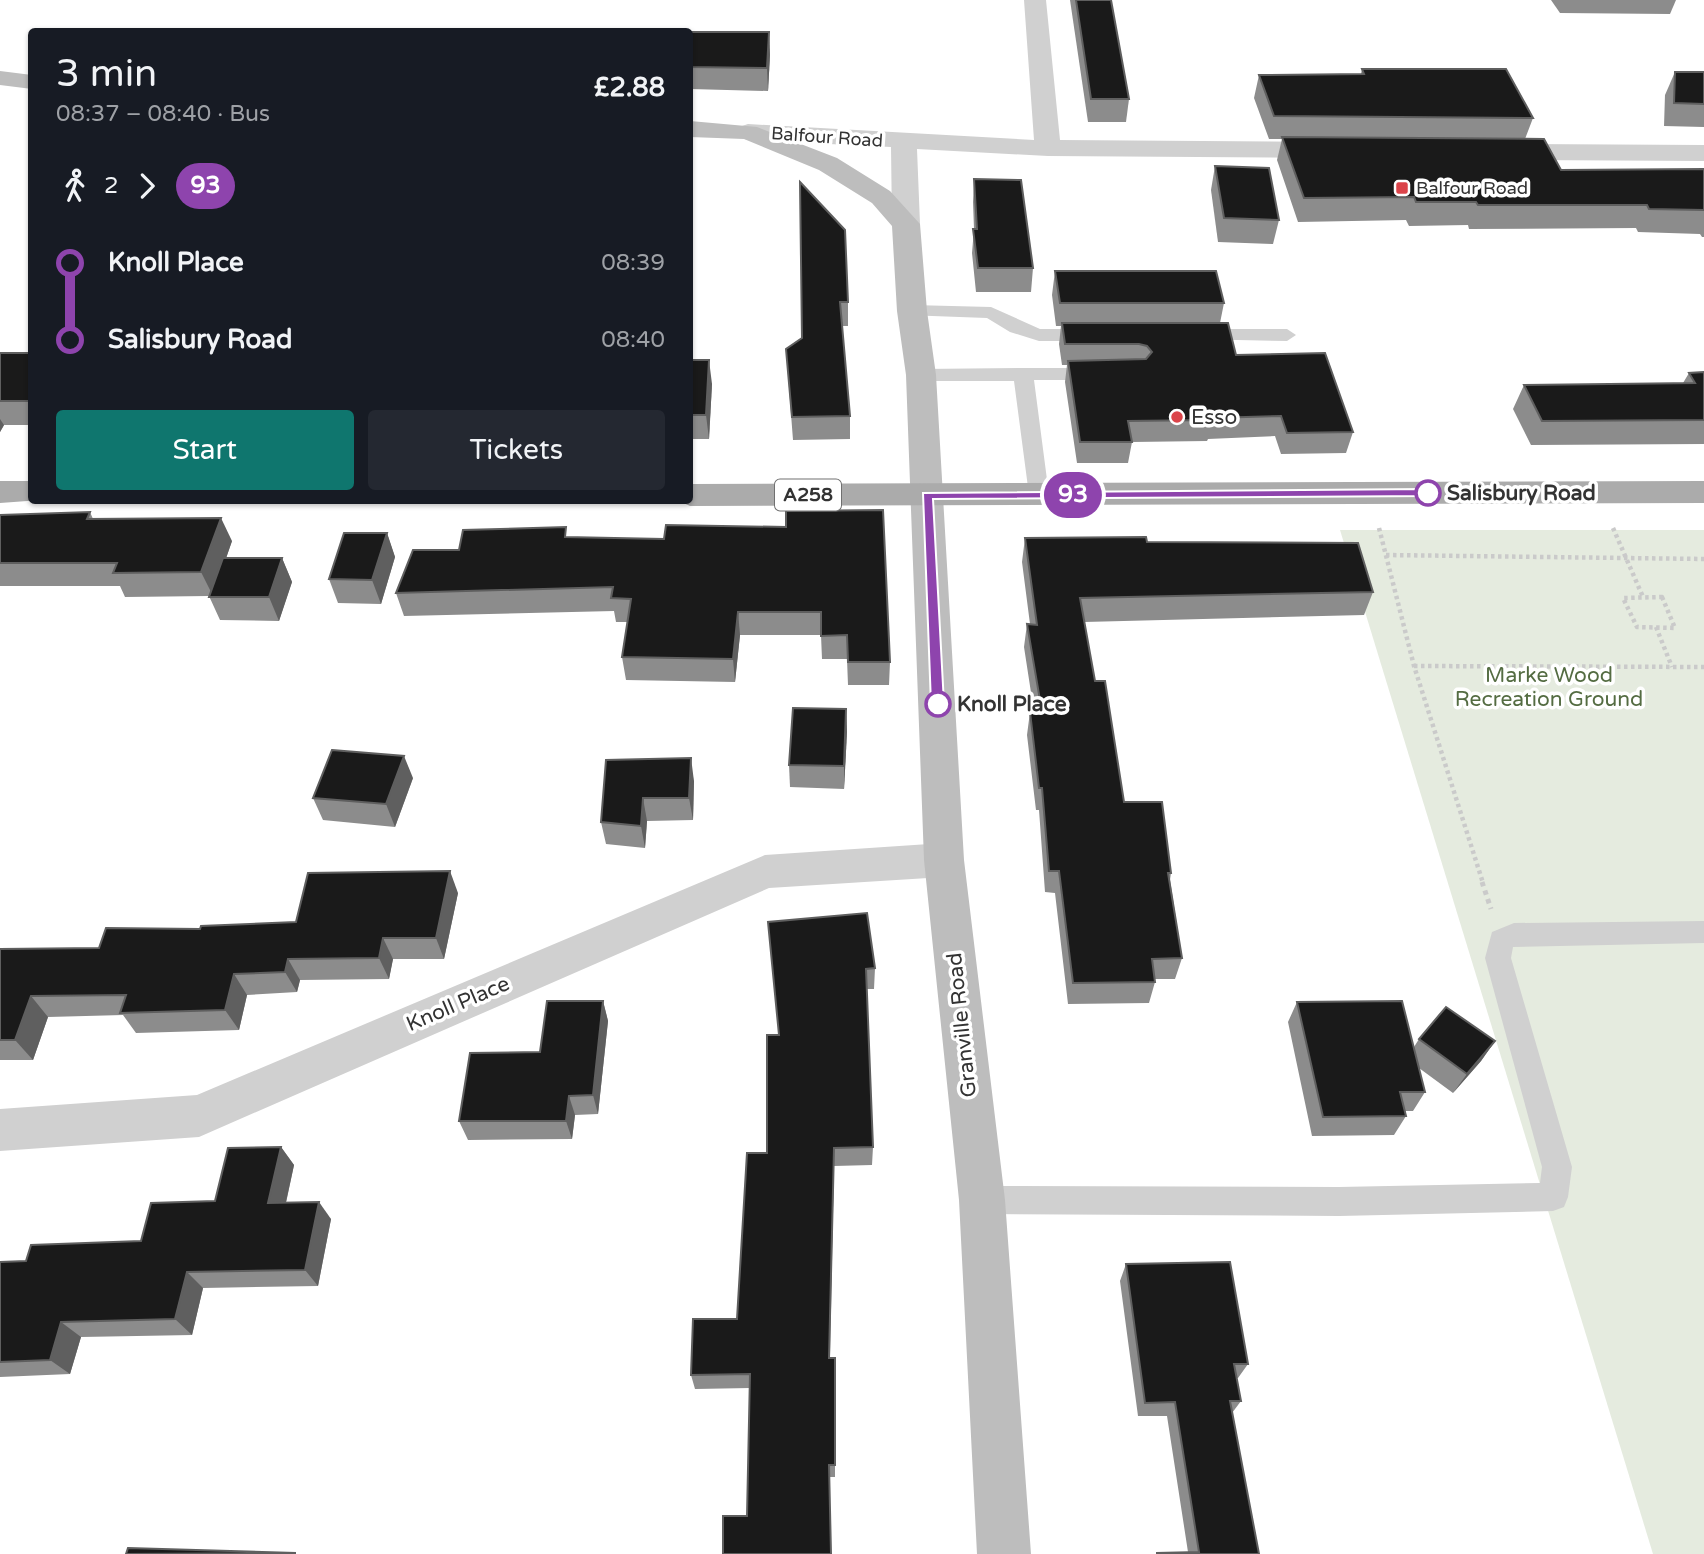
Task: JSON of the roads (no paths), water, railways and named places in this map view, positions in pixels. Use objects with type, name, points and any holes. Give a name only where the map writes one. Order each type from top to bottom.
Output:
[{"type":"main road","points":[[0,492],[28,492]]},
{"type":"main road","name":"A258","points":[[693,495],[1704,492]]},
{"type":"street","points":[[1035,0],[1048,148]]},
{"type":"street","points":[[0,78],[28,82]]},
{"type":"street","points":[[693,129],[748,132],[828,164],[881,197],[906,224]]},
{"type":"street","name":"Balfour Road","points":[[748,132],[1048,148],[1355,150]]},
{"type":"street","points":[[904,142],[906,224],[912,311],[921,375],[927,495]]},
{"type":"street","points":[[1481,151],[1704,153]]},
{"type":"street","name":"Granville Road","points":[[927,495],[944,860],[982,1200],[1004,1554]]},
{"type":"street","name":"Knoll Place","points":[[3,1135],[199,1116],[765,872],[944,860]]},
{"type":"lane","points":[[912,311],[990,313],[1017,328],[1039,335],[1108,335]]},
{"type":"lane","points":[[1177,335],[1287,335]]},
{"type":"lane","points":[[921,375],[1121,373]]},
{"type":"lane","points":[[1023,374],[1039,495]]},
{"type":"lane","points":[[982,1200],[1282,1202],[1513,1200],[1553,1197],[1557,1167],[1498,958],[1500,940],[1514,934],[1704,932]]},
{"type":"place","name":"Balfour Road","points":[[1402,188]]},
{"type":"place","name":"Esso","points":[[1177,417]]},
{"type":"place","name":"Salisbury Road","points":[[1428,493]]},
{"type":"place","name":"Knoll Place","points":[[938,704]]},
{"type":"park label","name":"Marke Wood Recreation Ground","points":[[1549,687]]}]
